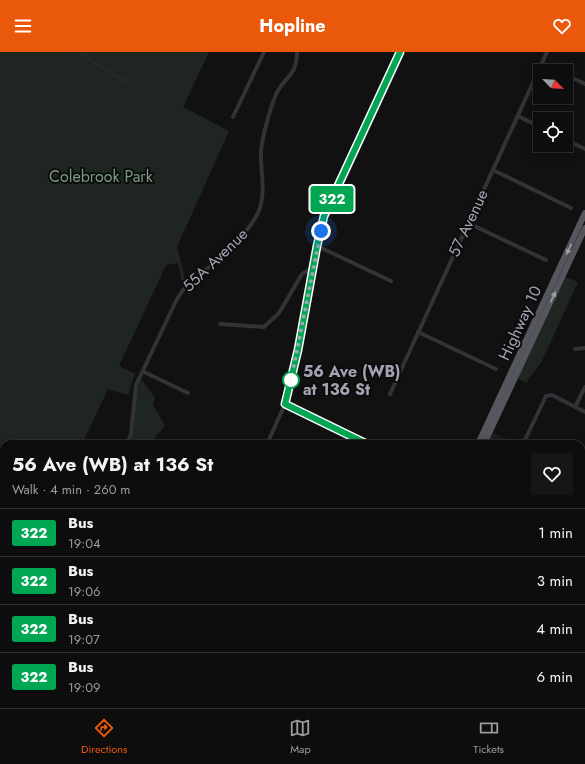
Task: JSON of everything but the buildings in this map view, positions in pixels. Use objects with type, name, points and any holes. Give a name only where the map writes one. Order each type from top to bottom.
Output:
[{"type":"highway","name":"Highway 10","points":[[479,440],[484,432],[585,213]]},
{"type":"highway","name":"Highway 10","points":[[486,440],[585,228]]},
{"type":"street","points":[[233,117],[264,52]]},
{"type":"street","name":"55A Avenue","points":[[128,440],[135,391],[159,336],[182,290],[246,232],[260,207],[263,189],[261,150],[275,96],[293,73],[296,52]]},
{"type":"street","points":[[268,440],[285,404],[298,350],[324,216],[400,52]]},
{"type":"street","name":"57 Avenue","points":[[390,394],[547,52]]},
{"type":"street","points":[[573,78],[585,84]]},
{"type":"street","points":[[518,116],[533,124]]},
{"type":"street","points":[[573,143],[585,149]]},
{"type":"street","points":[[493,170],[571,208]]},
{"type":"street","points":[[468,223],[546,260]]},
{"type":"street","points":[[317,246],[391,281]]},
{"type":"street","points":[[220,324],[264,327],[278,313],[302,274],[314,267]]},
{"type":"street","points":[[418,332],[496,369]]},
{"type":"street","points":[[575,349],[585,348]]},
{"type":"street","points":[[144,372],[188,393]]},
{"type":"street","points":[[575,407],[585,387]]},
{"type":"street","points":[[525,440],[546,396],[552,395],[585,412]]},
{"type":"street","points":[[285,404],[359,440]]},
{"type":"shaded area","points":[[491,432],[508,440],[487,440]]},
{"type":"green space","name":"Colebrook Park","points":[[0,52],[209,52],[183,107],[229,131],[177,247],[185,279],[182,282],[178,263],[166,265],[119,366],[135,374],[128,395],[108,389],[84,440],[0,440]]},
{"type":"green space","points":[[565,277],[578,282],[542,361],[526,383],[517,378]]},
{"type":"green space","points":[[141,379],[155,398],[153,405],[165,426],[153,440],[129,440],[135,397]]},
{"type":"waterway","points":[[78,52],[130,83]]},
{"type":"bus line","name":"322","points":[[359,440],[285,404],[298,350],[324,216],[400,52]]},
{"type":"place","name":"56 Ave (WB) at 136 St","points":[[291,380]]},
{"type":"route","points":[[291,380],[321,231]]}]
